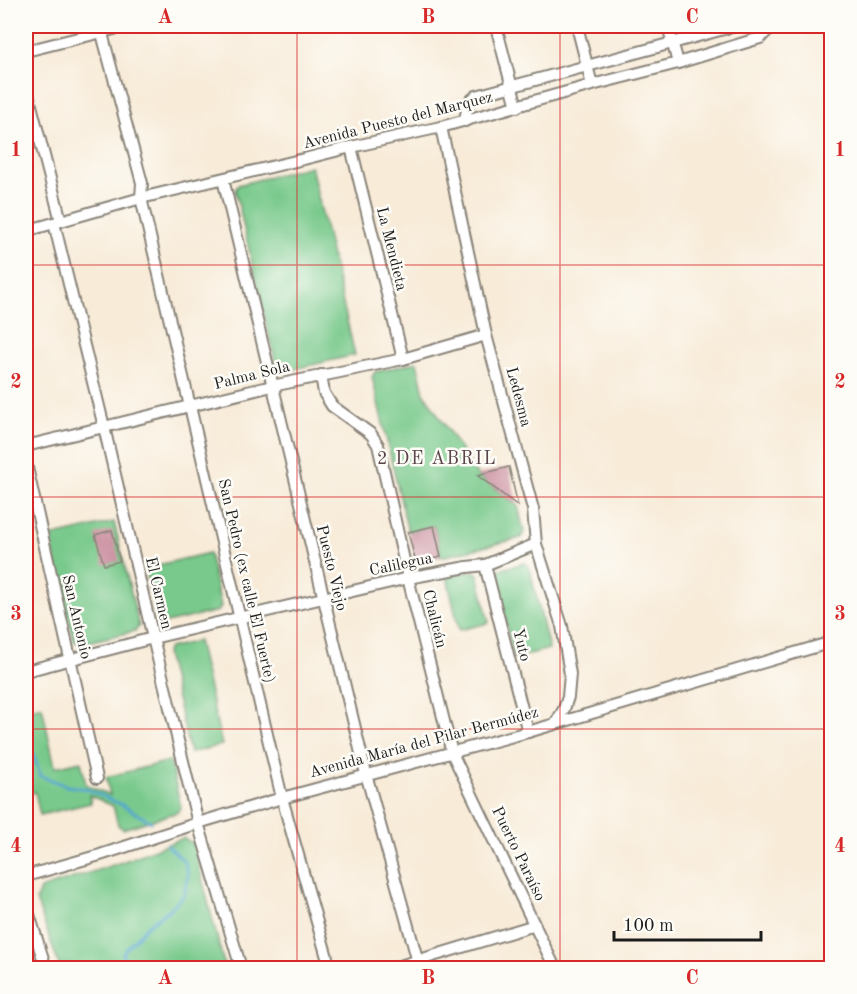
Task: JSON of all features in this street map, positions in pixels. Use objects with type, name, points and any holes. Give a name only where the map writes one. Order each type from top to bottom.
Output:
[{"type":"street","points":[[26,51],[101,29],[126,26]]},
{"type":"street","points":[[496,26],[517,107]]},
{"type":"street","points":[[577,26],[592,85]]},
{"type":"street","points":[[668,26],[678,63]]},
{"type":"street","points":[[465,121],[468,103],[476,96],[735,26]]},
{"type":"street","points":[[757,26],[760,38]]},
{"type":"street","points":[[760,38],[771,26]]},
{"type":"street","name":"San Pedro (ex calle El Fuerte)","points":[[101,29],[142,183],[141,198],[282,798],[330,969]]},
{"type":"street","name":"Avenida Puesto del Marquez","points":[[26,231],[141,198],[351,147],[441,128],[760,38]]},
{"type":"street","name":"El Carmen","points":[[26,86],[198,823],[241,969]]},
{"type":"street","name":"Ledesma","points":[[441,128],[486,335],[533,509],[536,544],[562,626],[570,674],[568,697],[556,723]]},
{"type":"street","name":"La Mendieta","points":[[351,147],[403,358]]},
{"type":"street","name":"Puesto Viejo","points":[[223,179],[366,774],[418,962]]},
{"type":"street","name":"Palma Sola","points":[[26,446],[272,386],[403,358],[486,335]]},
{"type":"street","name":"Chalicán","points":[[321,375],[324,393],[332,406],[371,434],[378,445],[408,578],[452,753]]},
{"type":"street","name":"San Antonio","points":[[26,462],[97,778]]},
{"type":"street","name":"Calilegua","points":[[26,671],[153,638],[408,578],[485,565],[536,544]]},
{"type":"street","name":"Yuto","points":[[485,565],[528,732]]},
{"type":"street","name":"Avenida María del Pilar Bermúdez","points":[[26,876],[282,798],[528,732],[831,642]]},
{"type":"street","name":"Puerto Paraíso","points":[[452,753],[555,969]]},
{"type":"street","points":[[26,905],[46,969]]},
{"type":"street","points":[[393,969],[535,925]]},
{"type":"green space","points":[[311,166],[355,355],[282,372],[277,369],[235,190],[238,185]]},
{"type":"green space","points":[[417,362],[424,393],[477,475],[518,506],[524,532],[521,538],[441,557],[434,526],[408,532],[372,377],[375,372]]},
{"type":"green space","points":[[114,522],[139,626],[135,631],[79,644],[74,641],[50,537]]},
{"type":"green space","points":[[209,553],[221,606],[218,611],[162,624],[157,621],[145,568]]},
{"type":"green space","points":[[524,563],[529,566],[549,649],[514,658],[495,575],[498,570]]},
{"type":"green space","points":[[473,571],[478,574],[489,623],[459,630],[447,577]]},
{"type":"green space","points":[[198,641],[222,745],[190,753],[166,653],[169,648]]},
{"type":"green space","points":[[42,706],[55,767],[81,761],[86,785],[110,795],[106,777],[170,761],[181,807],[178,812],[123,829],[118,825],[113,806],[89,795],[91,803],[40,815],[35,792],[29,793],[26,780],[26,710]]},
{"type":"green space","points":[[183,838],[193,843],[225,968],[60,968],[36,900],[40,889],[122,862]]},
{"type":"building","points":[[509,467],[518,506],[477,475]]},
{"type":"building","points":[[434,526],[441,557],[420,562],[415,559],[408,532]]},
{"type":"building","points":[[112,530],[120,561],[104,565],[95,535]]},
{"type":"waterway","points":[[26,743],[31,749],[41,776],[67,786],[87,789],[122,805],[151,822]]},
{"type":"waterway","points":[[123,968],[123,952],[148,925],[184,895],[188,874],[184,861],[167,845]]},
{"type":"district","name":"2 DE ABRIL","points":[[437,459]]}]
